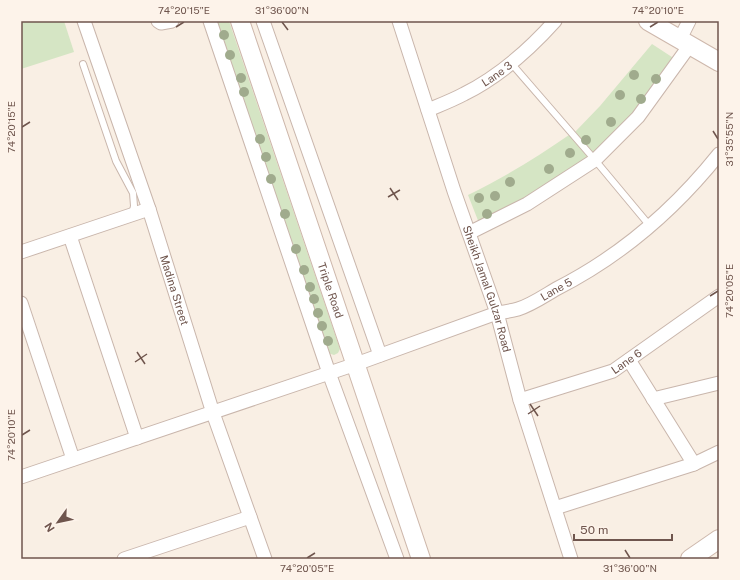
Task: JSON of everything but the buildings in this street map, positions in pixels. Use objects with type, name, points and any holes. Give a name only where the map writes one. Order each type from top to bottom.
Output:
[{"type":"main road","name":"Triple Road","points":[[240,21],[421,559]]},
{"type":"main road","points":[[648,21],[719,62]]},
{"type":"main road","points":[[690,559],[719,539]]},
{"type":"street","name":"Madina Street","points":[[84,21],[149,209],[213,413],[264,559]]},
{"type":"street","points":[[158,21],[172,21]]},
{"type":"street","points":[[210,21],[329,373],[397,559]]},
{"type":"street","points":[[263,21],[380,355]]},
{"type":"street","name":"Sheikh Jamal Gulzar Road","points":[[399,21],[497,313],[520,400],[571,559]]},
{"type":"street","name":"Lane 3","points":[[428,110],[465,94],[500,72],[532,47],[555,21]]},
{"type":"street","points":[[469,233],[527,204],[595,160],[638,117],[685,42],[689,21]]},
{"type":"street","name":"Lane 5","points":[[21,477],[356,364],[497,313],[518,309],[572,281],[609,258],[650,226],[710,166],[719,154]]},
{"type":"street","points":[[21,252],[149,209]]},
{"type":"street","points":[[70,236],[137,438]]},
{"type":"street","name":"Lane 6","points":[[520,400],[614,371],[719,296]]},
{"type":"street","points":[[21,303],[73,459]]},
{"type":"street","points":[[629,360],[694,464]]},
{"type":"street","points":[[654,399],[719,384]]},
{"type":"street","points":[[554,508],[694,464],[719,452]]},
{"type":"street","points":[[124,559],[250,517]]},
{"type":"lane","points":[[511,63],[650,226]]},
{"type":"lane","points":[[83,64],[116,161],[133,193],[134,206],[132,215]]},
{"type":"green space","points":[[21,21],[64,21],[74,52],[21,69]]},
{"type":"green space","points":[[213,21],[229,21],[340,349],[338,353],[334,355],[328,353]]},
{"type":"green space","points":[[652,44],[675,59],[634,116],[594,154],[575,132],[600,106]]},
{"type":"green space","points":[[569,135],[590,159],[531,197],[479,223],[468,195],[494,182]]}]
